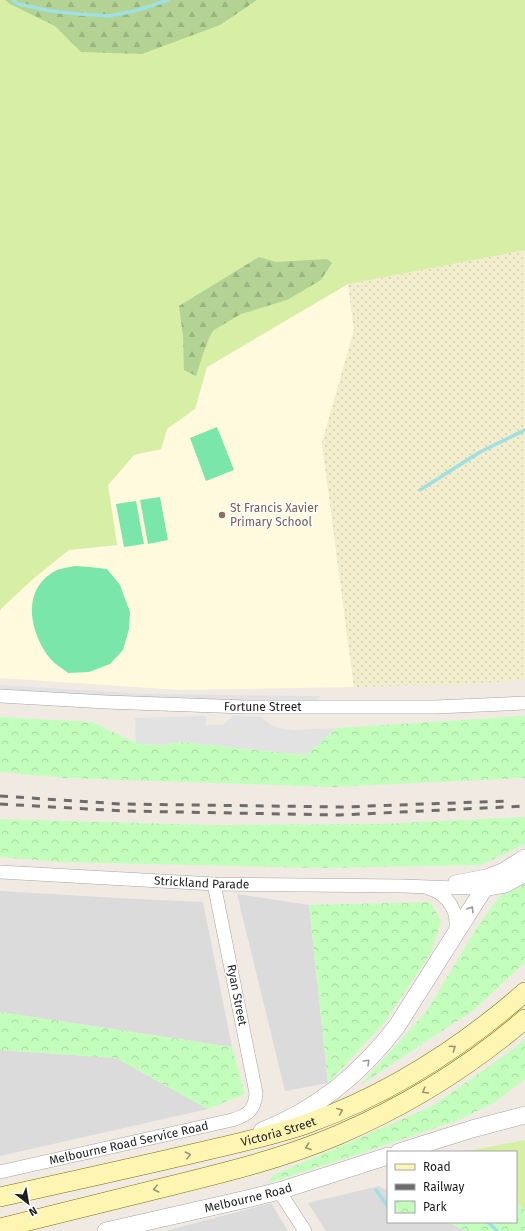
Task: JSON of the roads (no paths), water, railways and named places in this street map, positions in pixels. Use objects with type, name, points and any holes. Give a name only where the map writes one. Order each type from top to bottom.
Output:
[{"type":"main road","name":"Victoria Street","points":[[0,1197],[165,1161],[308,1124],[378,1093],[423,1068],[467,1039],[525,992]]},
{"type":"main road","name":"Victoria Street","points":[[0,1228],[254,1165],[332,1138],[405,1103],[445,1080],[497,1043],[525,1019]]},
{"type":"main road","points":[[0,1206],[165,1161]]},
{"type":"street","name":"Fortune Street","points":[[0,696],[106,702],[252,707],[435,708],[525,702]]},
{"type":"street","name":"Strickland Parade","points":[[403,886],[466,880],[522,865]]},
{"type":"street","name":"Strickland Parade","points":[[0,872],[214,884],[418,886],[462,888],[485,887],[498,875],[522,865]]},
{"type":"street","name":"Ryan Street","points":[[214,884],[256,1088],[256,1100],[254,1106]]},
{"type":"street","points":[[418,886],[436,892],[445,898],[452,906],[456,914],[457,923],[451,942]]},
{"type":"street","points":[[226,1146],[294,1116],[324,1098],[372,1057],[398,1026],[485,887]]},
{"type":"street","name":"Melbourne Road Service Road","points":[[0,1172],[232,1120],[248,1113],[254,1106]]},
{"type":"street","points":[[402,1151],[459,1133],[525,1115]]},
{"type":"street","name":"Melbourne Road","points":[[106,1231],[279,1191],[387,1156]]},
{"type":"street","points":[[279,1191],[305,1231]]},
{"type":"waterway","points":[[13,0],[18,4],[51,11],[109,16],[135,11],[168,0]]},
{"type":"waterway","points":[[420,490],[480,452],[525,430]]},
{"type":"waterway","points":[[376,1190],[387,1206]]},
{"type":"waterway","points":[[489,1223],[497,1231]]},
{"type":"railway","points":[[0,796],[121,804],[343,807],[508,801]]},
{"type":"railway","points":[[0,804],[124,811],[340,815],[525,806]]},
{"type":"place","name":"St Francis Xavier Primary School","points":[[222,515]]}]
